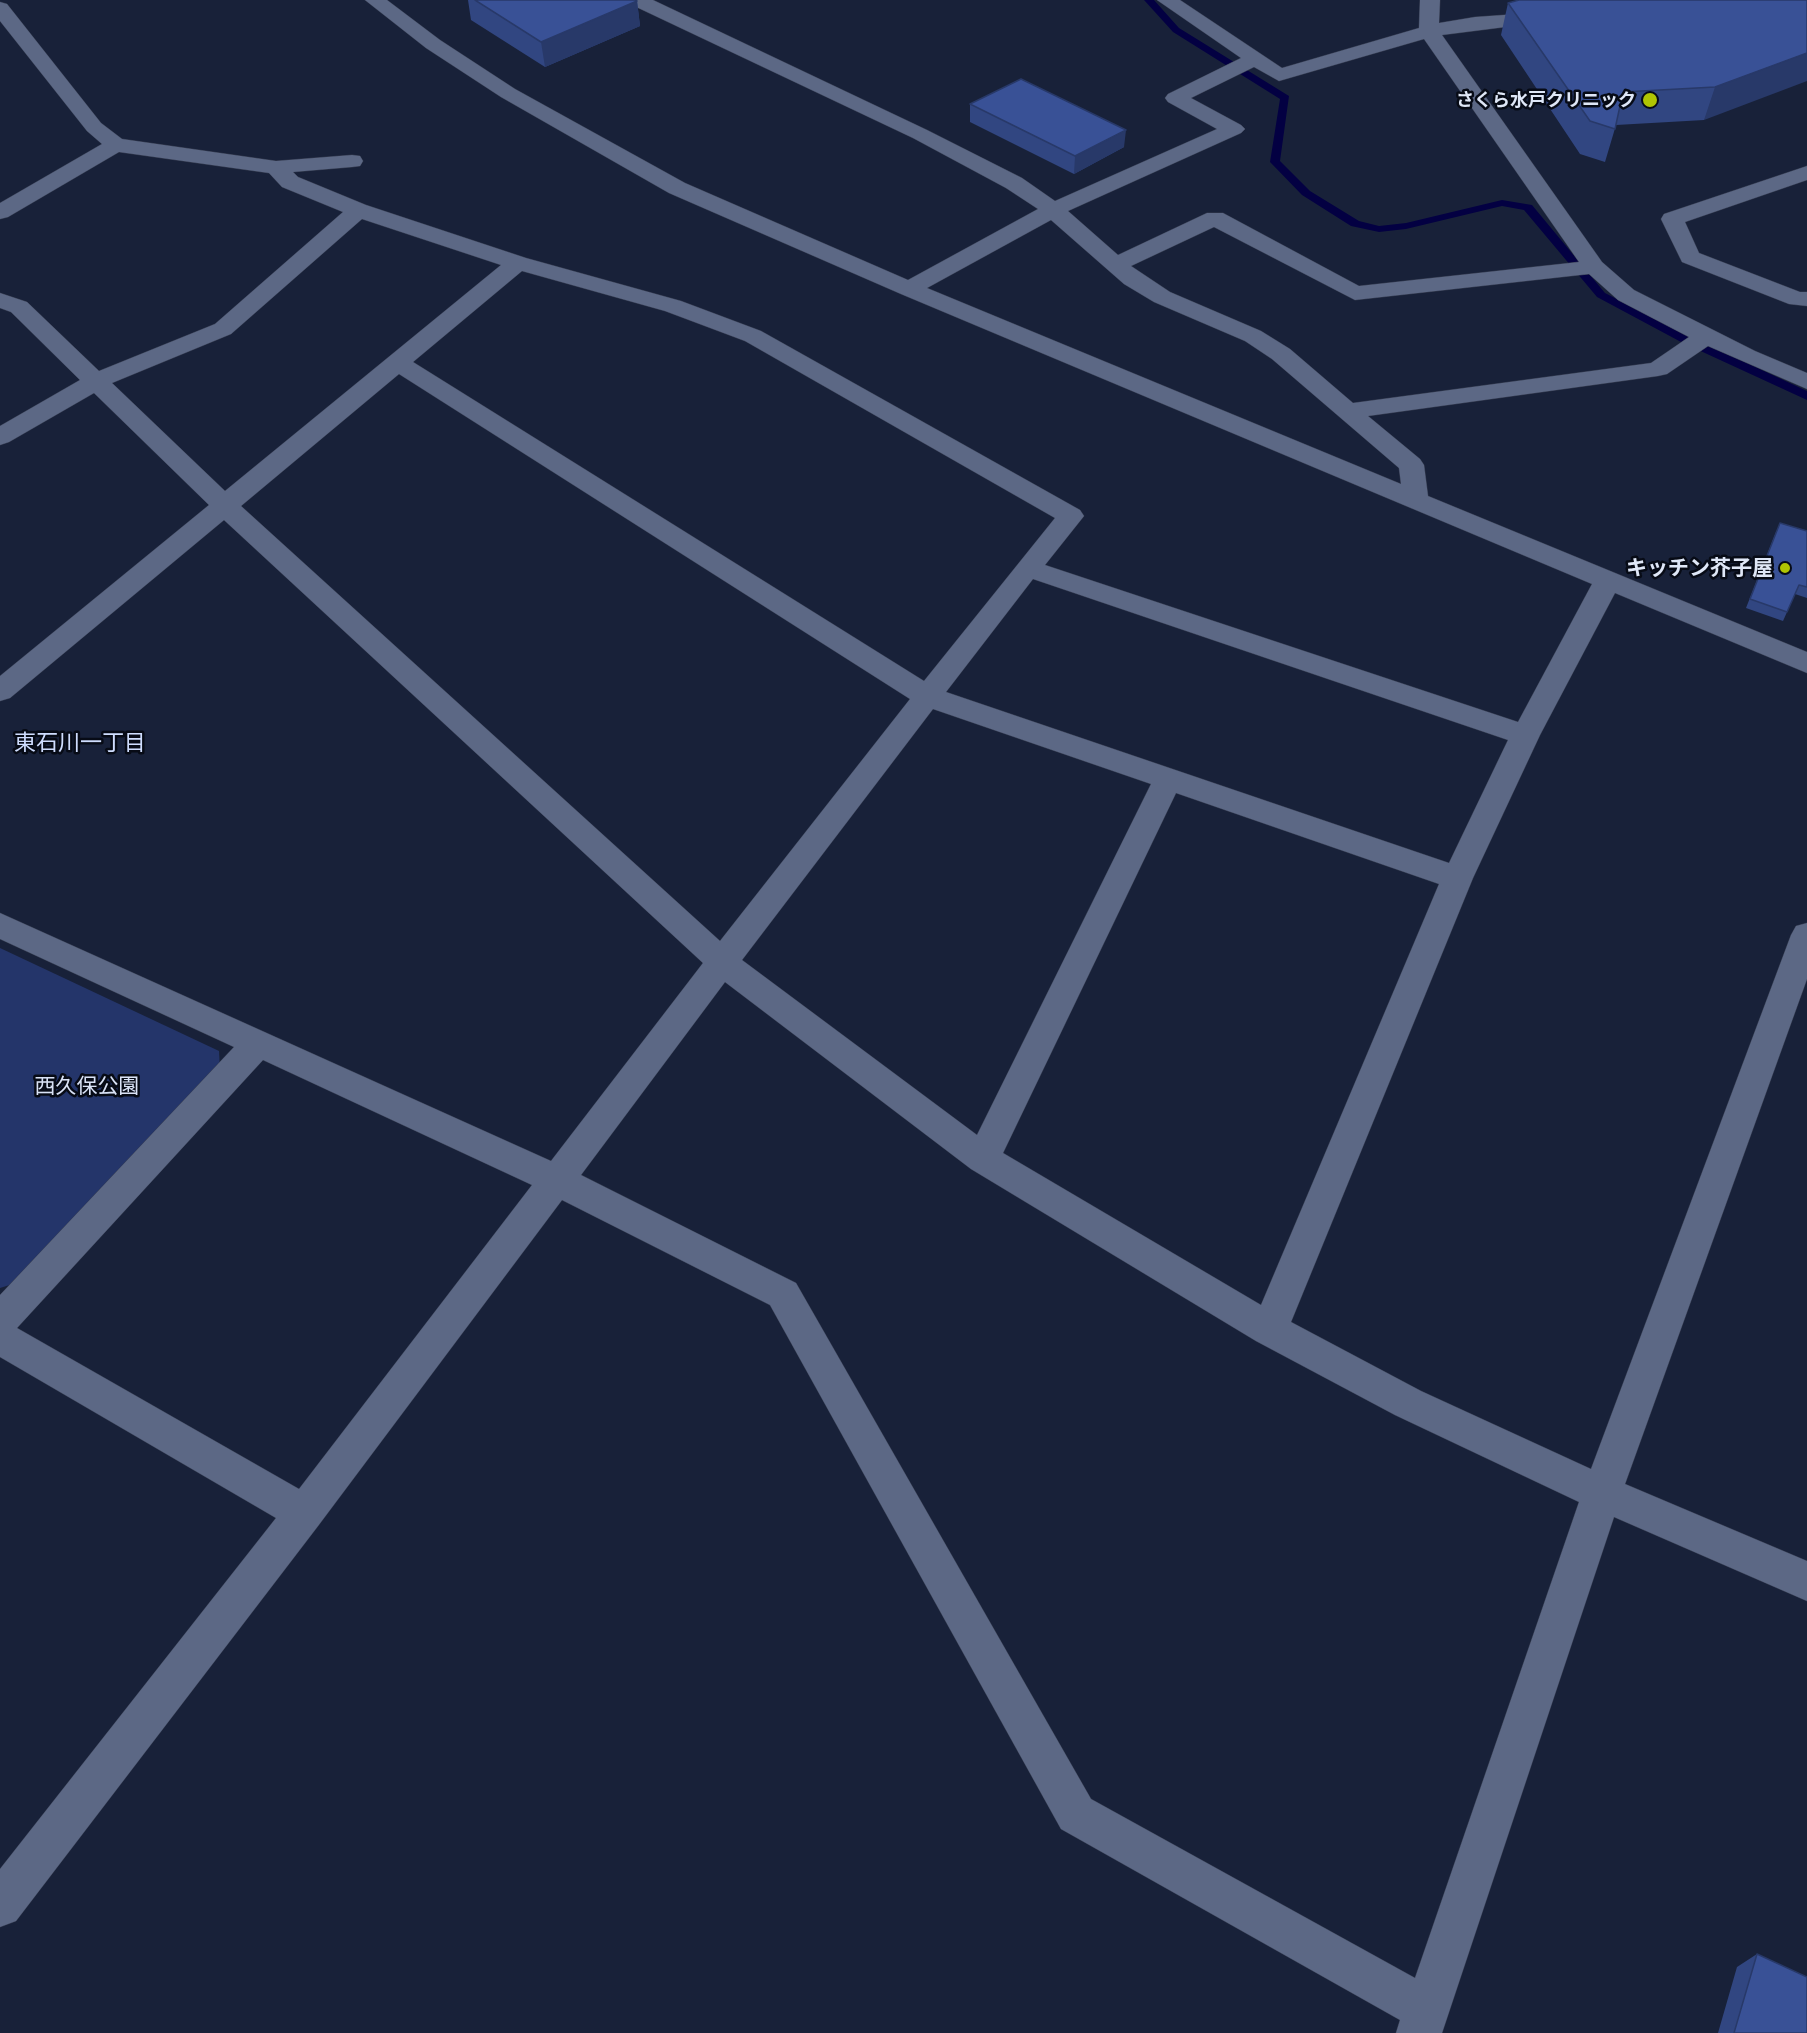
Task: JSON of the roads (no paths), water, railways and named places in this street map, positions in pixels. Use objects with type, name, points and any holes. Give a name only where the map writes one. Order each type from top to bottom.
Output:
[{"type":"street","points":[[375,0],[433,44],[508,93],[667,183],[909,289],[1807,663]]},
{"type":"street","points":[[637,0],[920,134],[1014,183],[1053,210],[1114,265],[1162,297],[1253,336],[1281,354],[1411,465],[1416,500]]},
{"type":"street","points":[[1167,0],[1211,27],[1253,60],[1279,75],[1429,31],[1475,23],[1522,20],[1535,13],[1541,0]]},
{"type":"street","points":[[1430,0],[1429,31],[1592,267],[1626,295],[1705,337],[1807,382]]},
{"type":"street","points":[[0,8],[94,127],[116,145],[276,167],[352,161]]},
{"type":"street","points":[[909,289],[1053,210],[1234,129],[1175,98],[1253,60]]},
{"type":"street","points":[[0,212],[116,145]]},
{"type":"street","points":[[0,1905],[304,1513],[555,1179],[722,962],[1027,568],[1071,516],[753,336],[673,306],[518,263],[358,210],[290,182],[276,167]]},
{"type":"street","points":[[1807,173],[1672,219],[1690,257],[1797,298],[1807,299]]},
{"type":"street","points":[[0,437],[96,381],[223,329],[358,210]]},
{"type":"street","points":[[1114,265],[1215,218],[1355,293],[1592,267]]},
{"type":"street","points":[[0,691],[518,263]]},
{"type":"street","points":[[0,300],[19,307],[224,505],[722,962],[983,1159],[1269,1329],[1408,1404],[1602,1493],[1807,1581]]},
{"type":"street","points":[[1348,411],[1658,369],[1705,337]]},
{"type":"street","points":[[396,362],[929,697],[1456,878]]},
{"type":"street","points":[[1027,568],[1525,735]]},
{"type":"street","points":[[1269,1329],[1456,878],[1525,735],[1608,580]]},
{"type":"street","points":[[983,1159],[1168,779]]},
{"type":"street","points":[[0,925],[555,1179],[783,1293],[1076,1814],[1423,2022],[1602,1493],[1807,935]]},
{"type":"street","points":[[0,1321],[257,1044]]},
{"type":"street","points":[[0,1338],[304,1513]]},
{"type":"waterway","points":[[1149,0],[1176,30],[1217,57],[1250,74],[1285,98],[1275,162],[1306,193],[1355,224],[1379,229],[1406,226],[1502,203],[1528,207],[1601,295],[1685,339],[1807,396]]},
{"type":"place","name":"さくら水戸クリニック","points":[[1650,100]]},
{"type":"place","name":"キッチン芥子屋","points":[[1785,568]]},
{"type":"district","name":"東石川一丁目","points":[[80,743]]},
{"type":"park label","name":"西久保公園","points":[[87,1086]]}]
